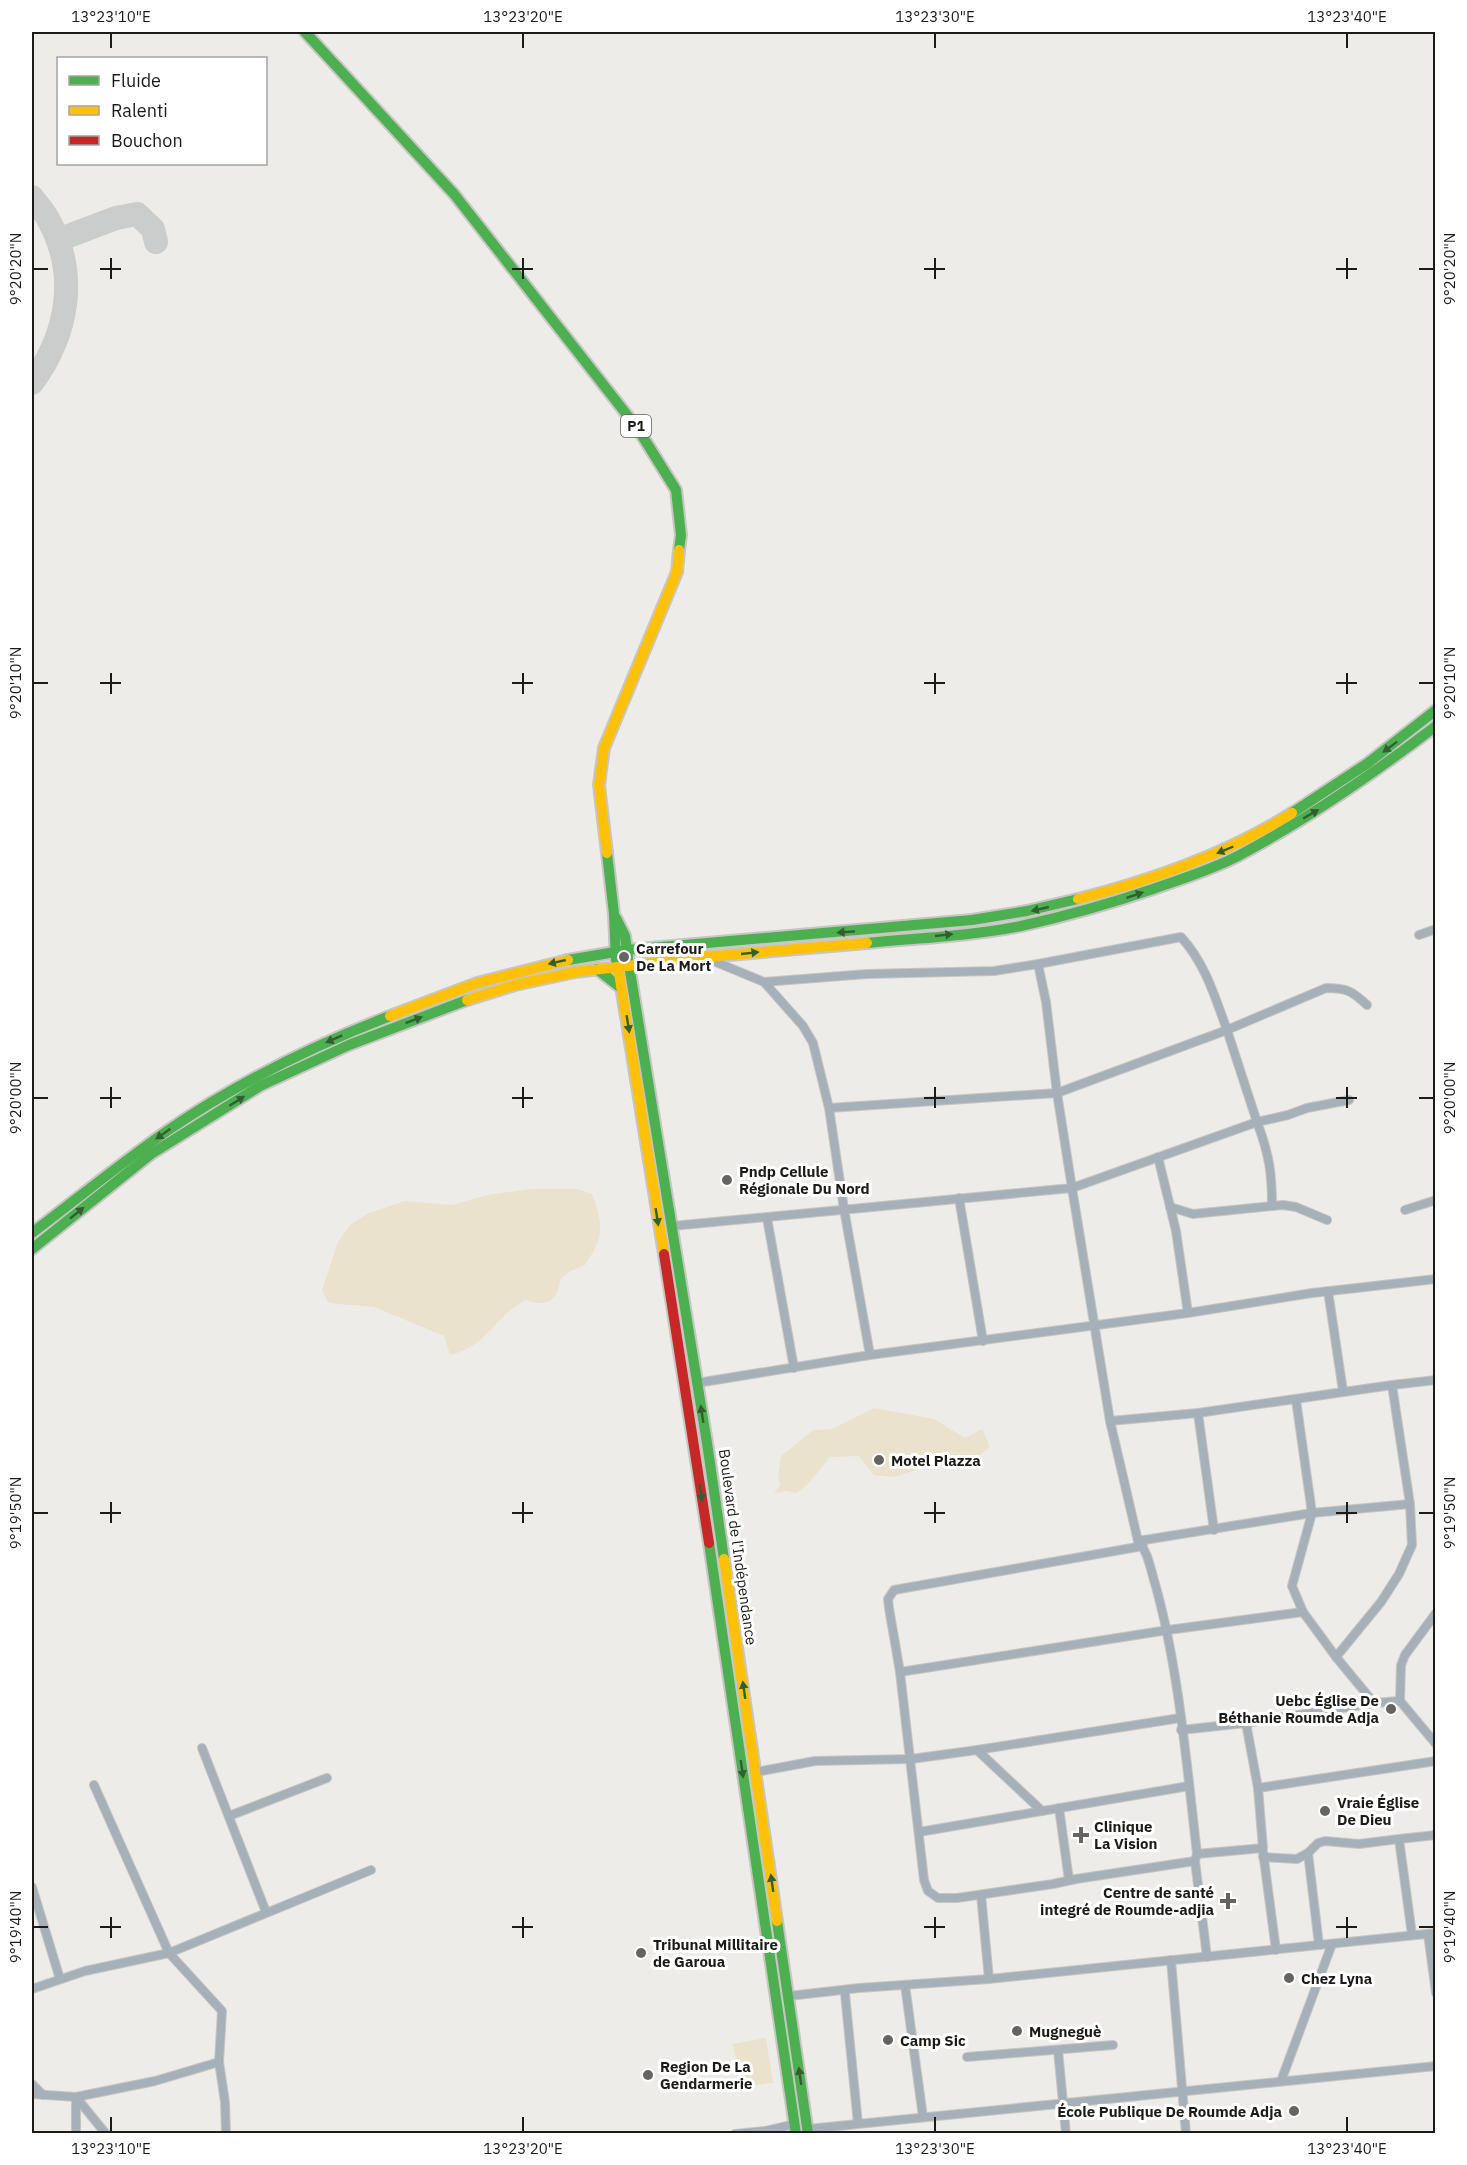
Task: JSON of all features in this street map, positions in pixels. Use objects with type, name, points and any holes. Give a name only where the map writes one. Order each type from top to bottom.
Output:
[{"type":"main road","name":"P1","points":[[305,32],[454,195],[638,429],[676,490],[681,535],[676,572],[604,748],[599,785],[614,914],[615,952]]},
{"type":"main road","points":[[32,1233],[167,1131],[254,1077],[375,1021],[477,983],[559,961],[627,950],[972,920],[1016,914],[1090,897],[1156,877],[1231,848],[1293,814],[1363,768],[1436,710]]},
{"type":"main road","points":[[32,1249],[151,1154],[260,1086],[349,1045],[447,1007],[515,985],[575,972],[705,957],[977,932],[1019,926],[1093,909],[1173,882],[1236,857],[1325,806],[1436,726]]},
{"type":"main road","name":"P1","points":[[614,914],[625,936],[627,950]]},
{"type":"main road","name":"Boulevard de l'Indépendance","points":[[627,950],[697,1383],[808,2131]]},
{"type":"main road","name":"Boulevard de l'Indépendance","points":[[615,952],[694,1444],[796,2129]]},
{"type":"main road","points":[[597,969],[621,988]]},
{"type":"street","points":[[1419,935],[1436,928]]},
{"type":"street","points":[[764,982],[857,974],[994,971],[1181,937],[1192,948],[1205,971],[1227,1030],[1265,1144],[1271,1168],[1272,1206]]},
{"type":"street","points":[[705,957],[764,982],[803,1026],[813,1043],[829,1108],[870,1355]]},
{"type":"street","points":[[1038,964],[1046,1002],[1057,1093],[1110,1421],[1140,1543],[1168,1630],[1189,1786],[1207,1957]]},
{"type":"street","points":[[829,1108],[1057,1093],[1227,1030],[1326,988],[1353,991],[1367,1005]]},
{"type":"street","points":[[672,1226],[1072,1188],[1257,1122],[1306,1108],[1349,1100]]},
{"type":"street","points":[[1158,1156],[1176,1231],[1188,1313]]},
{"type":"street","points":[[959,1198],[983,1341]]},
{"type":"street","points":[[1405,1210],[1436,1200]]},
{"type":"street","points":[[1170,1206],[1193,1214],[1272,1206],[1296,1207],[1327,1220]]},
{"type":"street","points":[[767,1218],[794,1368]]},
{"type":"street","points":[[697,1383],[870,1355],[1188,1313],[1328,1291],[1436,1279]]},
{"type":"street","points":[[1328,1291],[1343,1391]]},
{"type":"street","points":[[1110,1421],[1198,1413],[1296,1400],[1343,1391],[1436,1380]]},
{"type":"street","points":[[1336,1657],[1381,1602],[1407,1560],[1412,1545],[1410,1504],[1392,1385]]},
{"type":"street","points":[[1296,1400],[1312,1513],[1292,1586],[1303,1612],[1374,1703]]},
{"type":"street","points":[[1198,1413],[1214,1530]]},
{"type":"street","points":[[1410,1504],[1312,1513],[1140,1543],[894,1590],[888,1599],[900,1672],[924,1880],[928,1891],[938,1898],[981,1895],[1053,1884],[1196,1858],[1263,1852],[1297,1859],[1308,1853],[1318,1843],[1325,1841],[1359,1844],[1436,1835]]},
{"type":"street","points":[[900,1672],[1168,1630],[1303,1612]]},
{"type":"street","points":[[1436,1613],[1405,1655],[1401,1665],[1400,1701],[1436,1744]]},
{"type":"street","points":[[1181,1730],[1400,1701]]},
{"type":"street","points":[[756,1773],[814,1761],[911,1759],[1180,1718]]},
{"type":"street","points":[[1246,1723],[1258,1788],[1263,1852],[1276,1950]]},
{"type":"street","points":[[202,1748],[266,1912]]},
{"type":"street","points":[[977,1750],[1042,1811]]},
{"type":"street","points":[[1258,1788],[1436,1761]]},
{"type":"street","points":[[229,1816],[327,1778]]},
{"type":"street","points":[[94,1785],[169,1953],[222,2011],[219,2062],[225,2102],[226,2133]]},
{"type":"street","points":[[919,1832],[1189,1786]]},
{"type":"street","points":[[1059,1808],[1069,1880]]},
{"type":"street","points":[[1399,1839],[1412,1935]]},
{"type":"street","points":[[1308,1853],[1319,1945]]},
{"type":"street","points":[[32,1989],[85,1971],[169,1953],[371,1870]]},
{"type":"street","points":[[32,1887],[60,1979]]},
{"type":"street","points":[[981,1895],[989,1979]]},
{"type":"street","points":[[789,1996],[989,1979],[1432,1933],[1436,1993]]},
{"type":"street","points":[[1281,2081],[1332,1944]]},
{"type":"street","points":[[1171,1960],[1186,2133]]},
{"type":"street","points":[[905,1985],[923,2117]]},
{"type":"street","points":[[845,1994],[858,2124]]},
{"type":"street","points":[[968,2057],[1113,2045]]},
{"type":"street","points":[[1058,2050],[1066,2133]]},
{"type":"street","points":[[32,2094],[75,2097],[155,2081],[219,2062]]},
{"type":"street","points":[[808,2131],[923,2117],[1436,2066]]},
{"type":"street","points":[[32,2084],[44,2096]]},
{"type":"street","points":[[75,2097],[76,2133]]},
{"type":"street","points":[[75,2097],[106,2133]]},
{"type":"street","points":[[735,2133],[796,2129]]},
{"type":"shaded area","points":[[531,1189],[578,1189],[592,1194],[599,1214],[599,1238],[585,1265],[562,1278],[552,1299],[545,1303],[526,1300],[515,1306],[474,1345],[450,1355],[444,1336],[374,1307],[328,1302],[322,1290],[338,1242],[350,1225],[367,1214],[404,1201],[453,1205],[487,1195]]},
{"type":"shaded area","points":[[874,1408],[934,1419],[965,1438],[982,1429],[990,1447],[970,1463],[923,1468],[894,1477],[874,1475],[859,1456],[830,1457],[809,1483],[797,1493],[785,1491],[774,1494],[780,1485],[778,1475],[781,1456],[813,1430],[832,1429]]},
{"type":"shaded area","points":[[766,2038],[773,2083],[744,2086],[732,2044]]},
{"type":"taxiway","points":[[32,197],[46,216],[58,240],[64,261],[66,282],[61,324],[54,344],[32,383]]},
{"type":"taxiway","points":[[58,240],[116,218],[137,214],[153,229],[156,242]]},
{"type":"traffic: fast","points":[[305,32],[454,194],[638,429],[676,490],[681,535],[679,550]]},
{"type":"traffic: fast","points":[[1292,813],[1368,763],[1436,710]]},
{"type":"traffic: fast","points":[[867,943],[1021,926],[1104,905],[1207,870],[1264,842],[1315,811],[1436,726]]},
{"type":"traffic: fast","points":[[607,853],[614,914],[616,960]]},
{"type":"traffic: fast","points":[[568,960],[627,950],[972,920],[1027,911],[1078,899]]},
{"type":"traffic: fast","points":[[616,918],[625,936],[628,958]]},
{"type":"traffic: fast","points":[[629,965],[724,1559]]},
{"type":"traffic: fast","points":[[597,969],[621,988]]},
{"type":"traffic: fast","points":[[32,1249],[151,1154],[260,1086],[349,1045],[467,1000]]},
{"type":"traffic: fast","points":[[32,1233],[150,1143],[220,1097],[304,1053],[390,1016]]},
{"type":"traffic: fast","points":[[709,1543],[796,2134]]},
{"type":"traffic: fast","points":[[777,1921],[808,2134]]},
{"type":"traffic: slow","points":[[607,853],[599,785],[604,748],[677,572],[679,550]]},
{"type":"traffic: slow","points":[[1078,899],[1189,864],[1242,841],[1292,813]]},
{"type":"traffic: slow","points":[[467,1000],[515,985],[575,972],[705,957],[867,943]]},
{"type":"traffic: slow","points":[[390,1016],[477,983],[568,960]]},
{"type":"traffic: slow","points":[[618,967],[664,1254]]},
{"type":"traffic: slow","points":[[724,1559],[777,1921]]},
{"type":"traffic: jam","points":[[664,1254],[709,1543]]},
{"type":"place","name":"Carrefour De La Mort","points":[[624,957]]},
{"type":"place","name":"Pndp Cellule Régionale Du Nord","points":[[727,1180]]},
{"type":"place","name":"Motel Plazza","points":[[879,1460]]},
{"type":"place","name":"Uebc Église De Béthanie Roumde Adja","points":[[1391,1709]]},
{"type":"place","name":"Vraie Église De Dieu","points":[[1325,1811]]},
{"type":"place","name":"Clinique La Vision","points":[[1081,1835]]},
{"type":"place","name":"Centre de santé integré de Roumde-adjia","points":[[1228,1901]]},
{"type":"place","name":"Tribunal Millitaire de Garoua","points":[[641,1953]]},
{"type":"place","name":"Chez Lyna","points":[[1289,1978]]},
{"type":"place","name":"Mugneguè","points":[[1017,2031]]},
{"type":"place","name":"Camp Sic","points":[[888,2040]]},
{"type":"place","name":"Region De La Gendarmerie","points":[[648,2075]]},
{"type":"place","name":"École Publique De Roumde Adja","points":[[1294,2111]]}]
